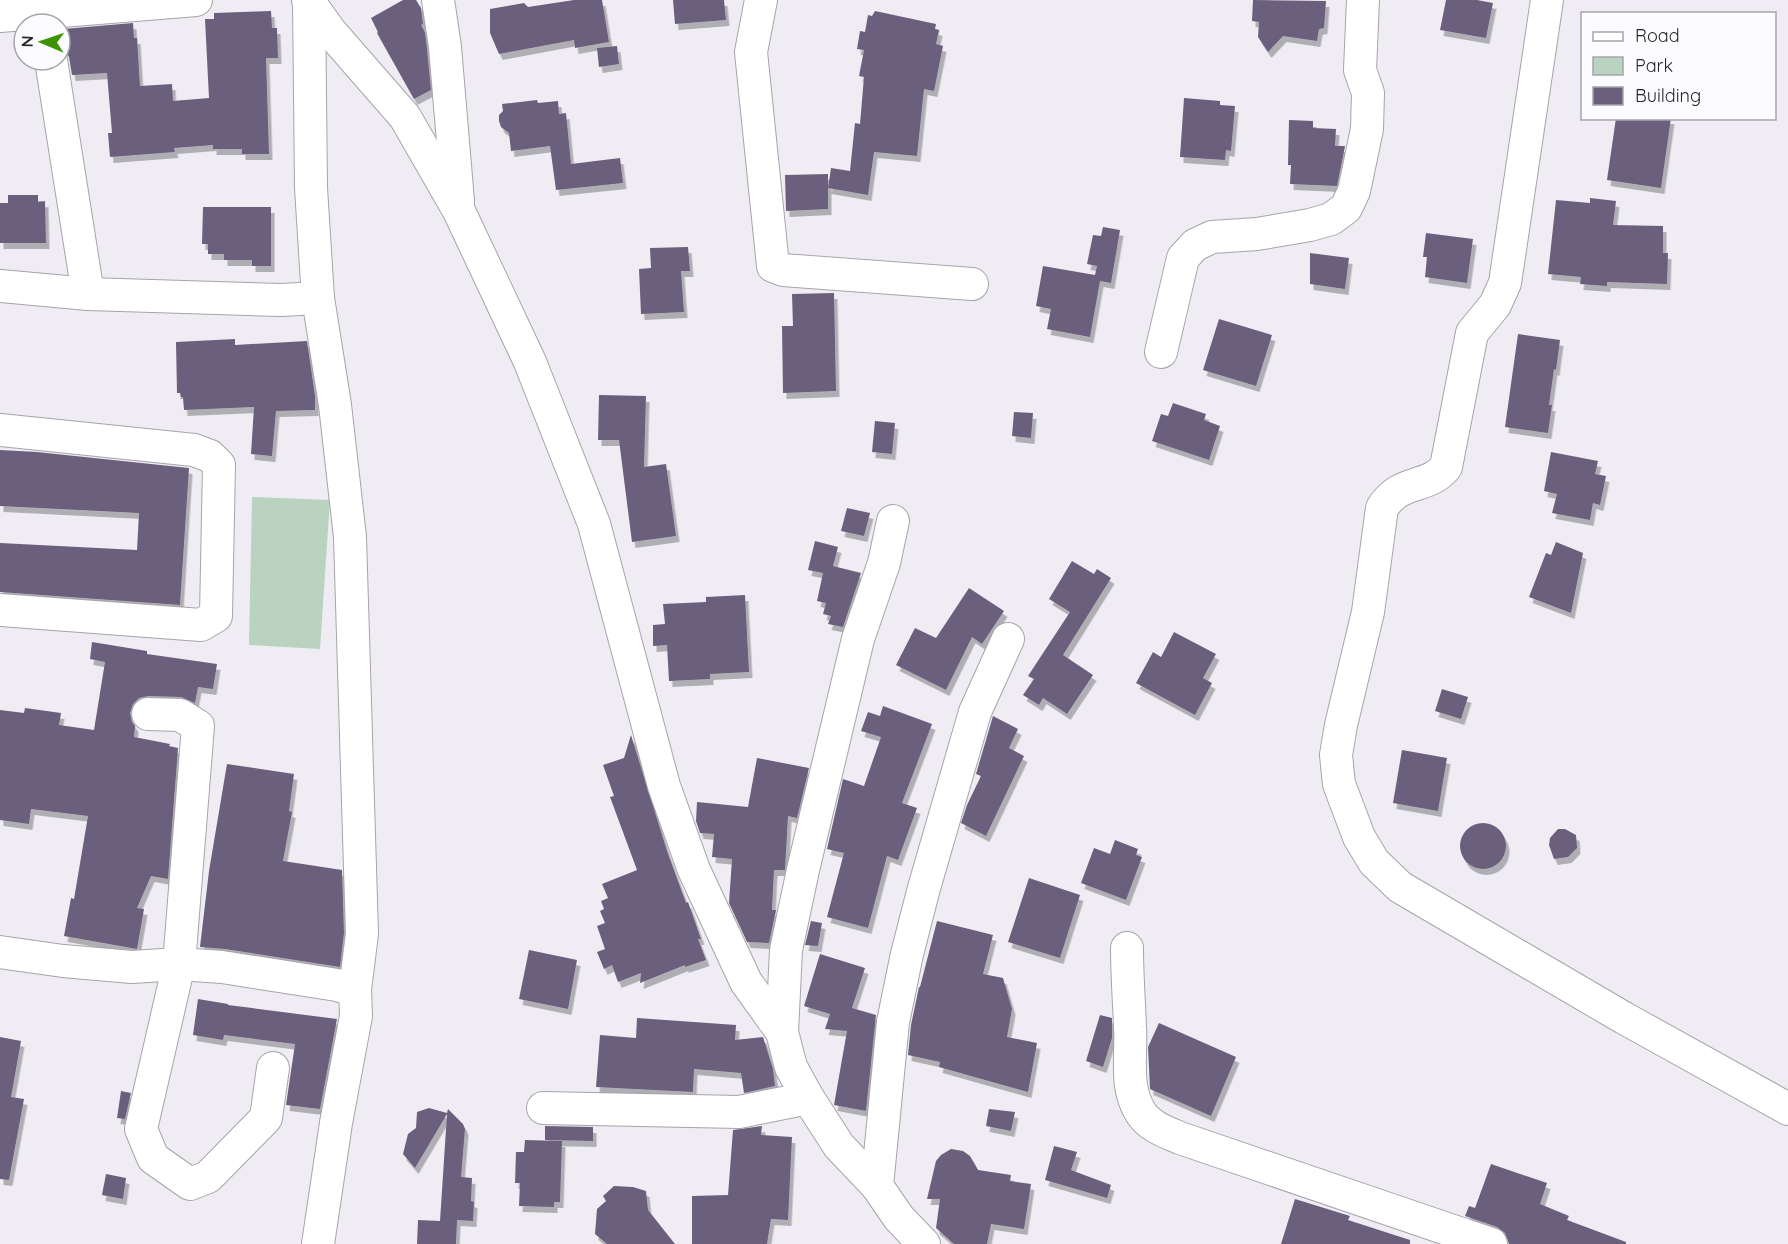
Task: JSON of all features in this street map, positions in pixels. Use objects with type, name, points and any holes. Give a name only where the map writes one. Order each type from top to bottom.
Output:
[{"type":"street","points":[[439,0],[459,211]]},
{"type":"street","points":[[760,0],[751,52],[773,266],[783,270],[972,284]]},
{"type":"street","points":[[1161,352],[1183,258],[1196,245],[1212,237],[1257,234],[1310,225],[1331,219],[1346,208],[1354,191],[1366,129],[1368,93],[1360,70],[1363,0]]},
{"type":"street","points":[[1547,0],[1505,283],[1495,305],[1472,333],[1446,467],[1438,477],[1404,487],[1389,496],[1382,508],[1368,612],[1336,755],[1339,784],[1359,837],[1374,862],[1400,887],[1604,1006],[1788,1109]]},
{"type":"street","points":[[72,15],[181,1]]},
{"type":"street","points":[[308,1],[330,31],[405,117],[459,211],[530,362],[594,524],[663,786],[694,870],[746,982],[782,1032]]},
{"type":"street","points":[[308,1],[311,188],[318,298],[335,405],[350,537],[361,838],[362,934],[355,990],[356,1016],[336,1124],[320,1231],[342,1244]]},
{"type":"street","points":[[53,72],[88,294]]},
{"type":"street","points":[[0,286],[88,294],[281,300],[318,298]]},
{"type":"street","points":[[0,430],[194,450],[210,456],[219,465],[216,616],[210,621],[201,625],[0,610]]},
{"type":"street","points":[[893,521],[884,563],[858,639],[802,870],[786,950],[782,1032],[791,1067],[839,1146],[877,1186],[899,1218],[924,1244]]},
{"type":"street","points":[[877,1186],[893,1022],[907,954],[975,712],[1008,639]]},
{"type":"street","points":[[148,714],[180,715],[198,726],[179,964],[141,1129],[153,1158],[190,1184],[208,1177],[266,1118],[273,1068]]},
{"type":"street","points":[[1127,948],[1131,1029],[1130,1079],[1136,1104],[1142,1116],[1160,1130],[1180,1138],[1491,1244]]},
{"type":"street","points":[[0,952],[63,962],[132,968],[179,964],[222,967],[338,985],[355,990]]},
{"type":"street","points":[[543,1108],[739,1112],[808,1098]]},
{"type":"green space","points":[[252,497],[330,500],[320,649],[249,645]]},
{"type":"building","points":[[403,0],[416,0],[421,8],[423,24],[421,25],[425,32],[427,49],[431,90],[414,99],[371,18]]},
{"type":"building","points":[[574,0],[602,0],[609,42],[575,48],[574,40],[499,54],[490,33],[490,9],[524,3],[528,7]]},
{"type":"building","points":[[673,0],[724,0],[726,20],[675,24]]},
{"type":"building","points":[[1253,0],[1326,1],[1324,28],[1319,29],[1317,41],[1283,36],[1268,52],[1258,37],[1259,22],[1252,21]]},
{"type":"building","points":[[1446,0],[1477,0],[1493,3],[1486,38],[1440,30]]},
{"type":"building","points":[[271,11],[272,28],[277,28],[278,58],[266,58],[269,154],[242,154],[242,149],[213,149],[213,145],[174,148],[175,152],[110,157],[108,133],[112,133],[107,73],[72,75],[72,28],[133,23],[134,38],[137,38],[140,86],[172,84],[173,101],[209,98],[205,19],[214,19],[214,13]]},
{"type":"building","points":[[875,11],[936,24],[935,29],[939,30],[936,44],[943,46],[934,91],[924,89],[917,156],[874,152],[868,195],[828,188],[831,168],[850,171],[855,123],[860,124],[864,77],[859,76],[864,50],[857,49],[860,31],[865,32],[868,15],[872,16]]},
{"type":"building","points":[[617,46],[619,64],[599,67],[597,48]]},
{"type":"building","points":[[1184,98],[1220,101],[1220,105],[1235,106],[1231,151],[1226,150],[1225,160],[1180,157]]},
{"type":"building","points":[[537,100],[538,103],[558,101],[559,114],[566,113],[571,164],[620,158],[623,183],[556,190],[550,146],[511,151],[509,133],[501,127],[499,121],[499,115],[503,111],[502,104]]},
{"type":"building","points":[[1289,120],[1313,121],[1313,128],[1336,129],[1335,146],[1345,146],[1337,186],[1290,184]]},
{"type":"building","points":[[1616,120],[1671,120],[1661,188],[1607,180]]},
{"type":"building","points":[[828,174],[828,209],[786,211],[785,175]]},
{"type":"building","points":[[8,195],[38,195],[38,202],[45,201],[46,243],[0,243],[0,203],[8,203]]},
{"type":"building","points":[[1590,198],[1616,201],[1613,225],[1663,226],[1663,253],[1668,253],[1667,284],[1607,282],[1607,286],[1580,284],[1581,277],[1548,274],[1556,200],[1590,203]]},
{"type":"building","points":[[203,207],[271,207],[271,266],[252,266],[252,260],[224,260],[224,254],[208,254],[208,244],[202,244]]},
{"type":"building","points":[[1103,227],[1120,230],[1111,283],[1100,281],[1090,337],[1047,329],[1051,309],[1036,306],[1043,266],[1095,275],[1097,266],[1087,264],[1093,235],[1101,236]]},
{"type":"building","points":[[1426,233],[1473,239],[1467,283],[1425,277],[1427,257],[1423,257]]},
{"type":"building","points":[[688,247],[690,271],[681,271],[684,312],[641,314],[639,269],[651,268],[650,248]]},
{"type":"building","points":[[1310,253],[1349,258],[1345,289],[1310,284]]},
{"type":"building","points":[[834,293],[836,391],[783,393],[782,326],[793,326],[792,294]]},
{"type":"building","points":[[1219,319],[1272,335],[1256,386],[1203,370]]},
{"type":"building","points":[[1518,334],[1560,340],[1549,405],[1552,405],[1548,433],[1505,427]]},
{"type":"building","points":[[235,339],[235,345],[307,341],[315,410],[276,411],[272,456],[251,454],[254,407],[184,410],[183,397],[177,393],[176,342]]},
{"type":"building","points":[[599,395],[646,396],[644,467],[666,464],[676,536],[632,542],[619,440],[598,440]]},
{"type":"building","points":[[1173,403],[1206,414],[1204,420],[1220,426],[1209,460],[1152,441],[1161,414],[1168,416]]},
{"type":"building","points":[[1014,412],[1033,413],[1031,438],[1012,436]]},
{"type":"building","points":[[875,421],[895,423],[892,454],[872,452]]},
{"type":"building","points":[[0,450],[189,468],[180,605],[0,592],[0,543],[137,550],[139,513],[0,506]]},
{"type":"building","points":[[1551,452],[1598,461],[1595,474],[1606,476],[1600,505],[1593,503],[1590,520],[1552,513],[1557,494],[1544,491]]},
{"type":"building","points":[[847,508],[870,513],[864,536],[841,531]]},
{"type":"building","points":[[815,541],[838,547],[833,566],[861,573],[843,627],[828,624],[831,616],[823,614],[826,603],[817,601],[823,573],[808,570]]},
{"type":"building","points":[[1556,542],[1583,553],[1571,613],[1529,597],[1546,553],[1551,555]]},
{"type":"building","points":[[1072,561],[1094,574],[1097,569],[1111,578],[1063,655],[1093,675],[1067,714],[1043,698],[1039,705],[1023,695],[1034,679],[1028,676],[1070,612],[1049,599]]},
{"type":"building","points":[[969,588],[1004,611],[982,644],[972,637],[946,690],[896,665],[915,628],[936,638]]},
{"type":"building","points":[[745,595],[749,672],[710,674],[710,679],[669,681],[667,645],[653,646],[653,625],[665,624],[663,604],[706,602],[706,597]]},
{"type":"building","points":[[1174,632],[1216,654],[1203,678],[1212,683],[1195,715],[1136,683],[1153,652],[1161,657]]},
{"type":"building","points":[[92,642],[147,651],[147,654],[217,664],[213,689],[198,687],[195,703],[181,697],[148,696],[139,698],[133,704],[130,713],[135,726],[134,737],[170,744],[169,746],[178,748],[168,879],[151,876],[137,908],[144,909],[137,949],[64,936],[71,898],[74,899],[88,816],[31,809],[29,824],[0,820],[0,710],[24,713],[25,708],[61,713],[59,725],[94,730],[105,662],[90,659]]},
{"type":"building","points":[[1442,689],[1468,697],[1461,719],[1435,711]]},
{"type":"building","points":[[883,706],[932,724],[902,803],[917,808],[898,860],[887,856],[868,928],[827,917],[844,853],[827,849],[843,779],[864,786],[881,737],[861,731],[868,712],[880,716]]},
{"type":"building","points":[[993,716],[1018,729],[1009,748],[1024,756],[986,836],[961,823],[981,776],[976,774]]},
{"type":"building","points":[[631,735],[667,851],[686,903],[688,902],[706,960],[685,967],[685,965],[640,983],[641,973],[618,982],[612,965],[604,969],[597,952],[605,949],[597,926],[605,923],[600,911],[604,909],[601,901],[608,898],[602,884],[637,870],[610,797],[614,796],[603,765],[624,758]]},
{"type":"building","points":[[1402,750],[1447,758],[1438,811],[1393,803]]},
{"type":"building","points":[[757,758],[809,768],[797,818],[788,816],[785,870],[774,870],[772,910],[776,910],[769,943],[747,942],[729,903],[732,859],[712,857],[714,834],[700,833],[696,821],[697,802],[748,807]]},
{"type":"building","points":[[227,764],[294,774],[289,811],[292,812],[283,861],[342,870],[344,933],[340,967],[200,947],[209,871]]},
{"type":"building","points":[[1488,823],[1500,829],[1505,837],[1505,855],[1500,863],[1492,868],[1478,869],[1470,866],[1463,859],[1460,841],[1463,833],[1470,826]]},
{"type":"building","points":[[1558,829],[1565,829],[1576,835],[1577,848],[1568,857],[1554,859],[1549,845],[1550,838]]},
{"type":"building","points":[[1115,840],[1138,849],[1136,855],[1142,857],[1126,900],[1081,883],[1094,848],[1110,854]]},
{"type":"building","points":[[1029,878],[1080,895],[1060,958],[1008,942]]},
{"type":"building","points":[[811,921],[822,923],[818,946],[805,945]]},
{"type":"building","points":[[937,921],[993,935],[983,974],[1003,978],[1012,1009],[1007,1037],[1037,1043],[1028,1092],[939,1067],[940,1062],[908,1055],[911,1025],[919,987]]},
{"type":"building","points":[[529,950],[577,960],[568,1009],[519,999]]},
{"type":"building","points":[[820,954],[865,968],[852,1008],[876,1015],[866,1111],[834,1105],[847,1031],[825,1029],[830,1014],[804,1006]]},
{"type":"building","points":[[198,999],[337,1019],[320,1109],[286,1105],[295,1044],[224,1035],[223,1040],[193,1035]]},
{"type":"building","points":[[1100,1015],[1112,1018],[1112,1038],[1103,1067],[1086,1061]]},
{"type":"building","points":[[637,1018],[736,1025],[735,1040],[763,1037],[773,1069],[775,1086],[744,1093],[741,1073],[694,1069],[693,1092],[596,1087],[600,1035],[636,1038]]},
{"type":"building","points":[[1159,1023],[1236,1057],[1211,1116],[1150,1089],[1148,1047]]},
{"type":"building","points":[[0,1037],[21,1041],[11,1097],[24,1099],[9,1180],[0,1179]]},
{"type":"building","points":[[121,1091],[131,1093],[125,1119],[117,1118]]},
{"type":"building","points":[[429,1108],[447,1113],[448,1109],[465,1129],[461,1177],[472,1178],[473,1221],[457,1220],[456,1244],[417,1244],[418,1220],[440,1221],[447,1114],[415,1168],[403,1154],[408,1134],[416,1128],[417,1112]]},
{"type":"building","points":[[989,1109],[1015,1112],[1011,1131],[986,1126]]},
{"type":"building","points":[[545,1126],[593,1127],[593,1141],[545,1140]]},
{"type":"building","points":[[762,1126],[761,1135],[792,1137],[788,1220],[771,1219],[767,1244],[692,1244],[692,1196],[728,1195],[733,1130]]},
{"type":"building","points":[[525,1140],[562,1141],[560,1202],[554,1202],[554,1207],[519,1206],[520,1183],[515,1183],[516,1152],[524,1152]]},
{"type":"building","points":[[1054,1146],[1077,1152],[1071,1170],[1111,1185],[1107,1198],[1045,1180]]},
{"type":"building","points":[[951,1149],[963,1151],[970,1156],[978,1170],[1011,1175],[1010,1181],[1031,1184],[1024,1229],[991,1224],[987,1244],[954,1244],[936,1228],[940,1199],[927,1199],[936,1161]]},
{"type":"building","points":[[1491,1164],[1547,1183],[1540,1204],[1569,1216],[1567,1220],[1626,1242],[1626,1244],[1509,1244],[1505,1233],[1497,1227],[1465,1216],[1469,1206],[1475,1208]]},
{"type":"building","points":[[106,1174],[126,1178],[123,1199],[102,1195]]},
{"type":"building","points":[[614,1186],[633,1187],[646,1191],[648,1210],[675,1244],[607,1244],[595,1234],[597,1209],[606,1201],[603,1196]]},
{"type":"building","points":[[1295,1199],[1350,1216],[1348,1220],[1410,1240],[1410,1244],[1281,1244]]}]
